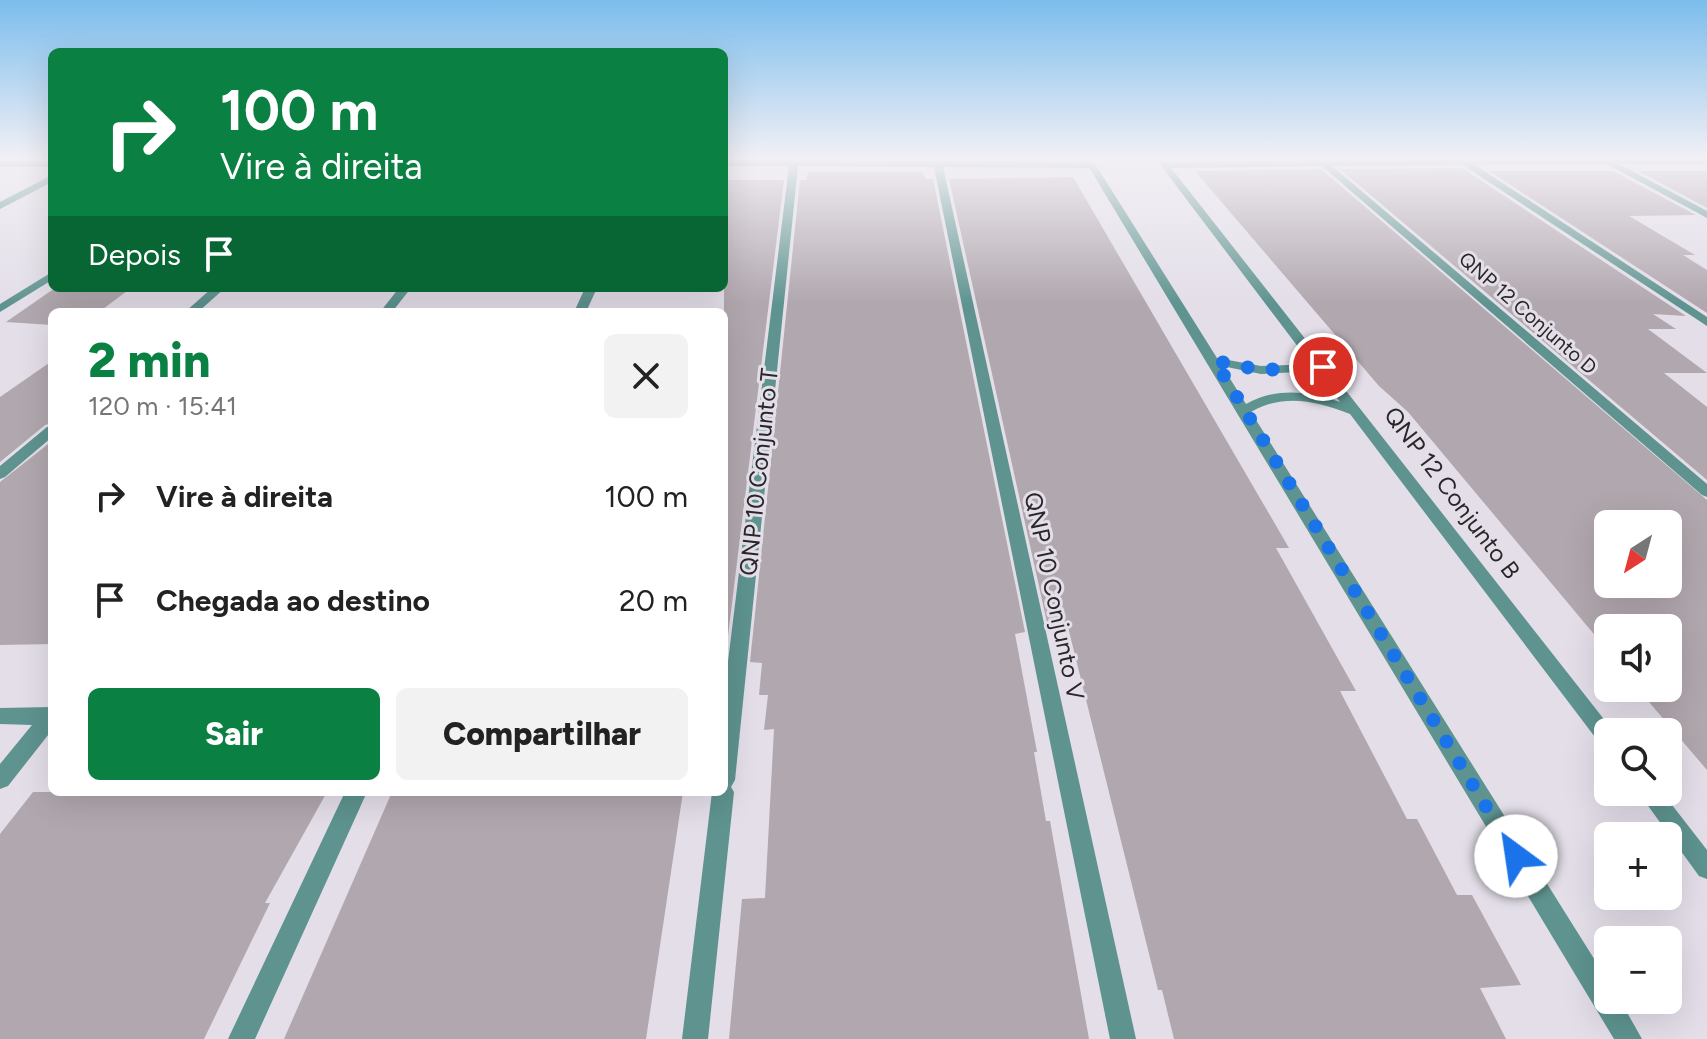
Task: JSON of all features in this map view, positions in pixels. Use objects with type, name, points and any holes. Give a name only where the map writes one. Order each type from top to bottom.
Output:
[{"type":"street","name":"QNP 10 Conjunto T","points":[[728,745],[789,207]]},
{"type":"street","name":"QNP 10 Conjunto V","points":[[947,207],[1123,1039]]},
{"type":"street","points":[[1119,207],[1629,1039]]},
{"type":"street","name":"QNP 12 Conjunto B","points":[[1198,207],[1594,721]]},
{"type":"street","name":"QNP 12 Conjunto D","points":[[1375,207],[1707,492]]},
{"type":"street","points":[[1533,207],[1707,322]]},
{"type":"street","points":[[0,309],[48,278]]},
{"type":"street","points":[[196,308],[214,292]]},
{"type":"street","points":[[389,308],[402,292]]},
{"type":"street","points":[[1215,361],[1261,370],[1323,367]]},
{"type":"street","points":[[1244,410],[1261,398],[1290,394],[1325,399],[1358,412]]},
{"type":"street","points":[[0,474],[48,433]]},
{"type":"street","points":[[0,716],[48,716]]},
{"type":"street","points":[[0,780],[48,720]]},
{"type":"street","points":[[241,1039],[354,796]]},
{"type":"street","points":[[695,1039],[723,796]]},
{"type":"street","points":[[1660,806],[1707,868]]},
{"type":"building","points":[[728,207],[781,207],[728,636],[728,308],[724,308],[724,292],[728,292]]},
{"type":"building","points":[[797,207],[939,207],[1025,632],[1015,634],[1037,752],[1034,752],[1046,821],[1050,821],[1089,1039],[729,1039],[742,899],[765,898],[774,729],[764,730],[768,695],[759,695],[762,663],[750,662]]},
{"type":"building","points":[[955,207],[1091,207],[1289,548],[1276,548],[1356,691],[1340,691],[1407,819],[1417,819],[1457,895],[1472,895],[1521,985],[1480,988],[1506,1039],[1174,1039],[1162,990],[1158,990],[1067,623],[1048,627]]},
{"type":"building","points":[[1226,207],[1366,207],[1707,500],[1707,770],[1682,741],[1682,718],[1663,718],[1649,702],[1682,702],[1682,614],[1594,614],[1594,634],[1408,412],[1379,386]]},
{"type":"building","points":[[1385,207],[1522,207],[1686,316],[1653,314],[1676,329],[1648,329],[1707,373],[1664,373],[1707,407],[1707,480]]},
{"type":"building","points":[[1545,207],[1682,207],[1696,215],[1629,216],[1695,255],[1683,255],[1707,270],[1707,313]]},
{"type":"building","points":[[49,292],[126,292],[104,308],[48,308],[48,325],[6,322]]},
{"type":"building","points":[[48,364],[48,424],[0,462],[0,397]]},
{"type":"building","points":[[48,444],[48,644],[0,645],[0,482]]},
{"type":"building","points":[[33,792],[48,792],[48,796],[325,796],[265,903],[270,903],[204,1039],[0,1039],[0,834]]},
{"type":"building","points":[[390,796],[682,796],[646,1039],[284,1039]]},
{"type":"route","points":[[1323,367],[1284,372],[1215,361],[1516,856]]}]
